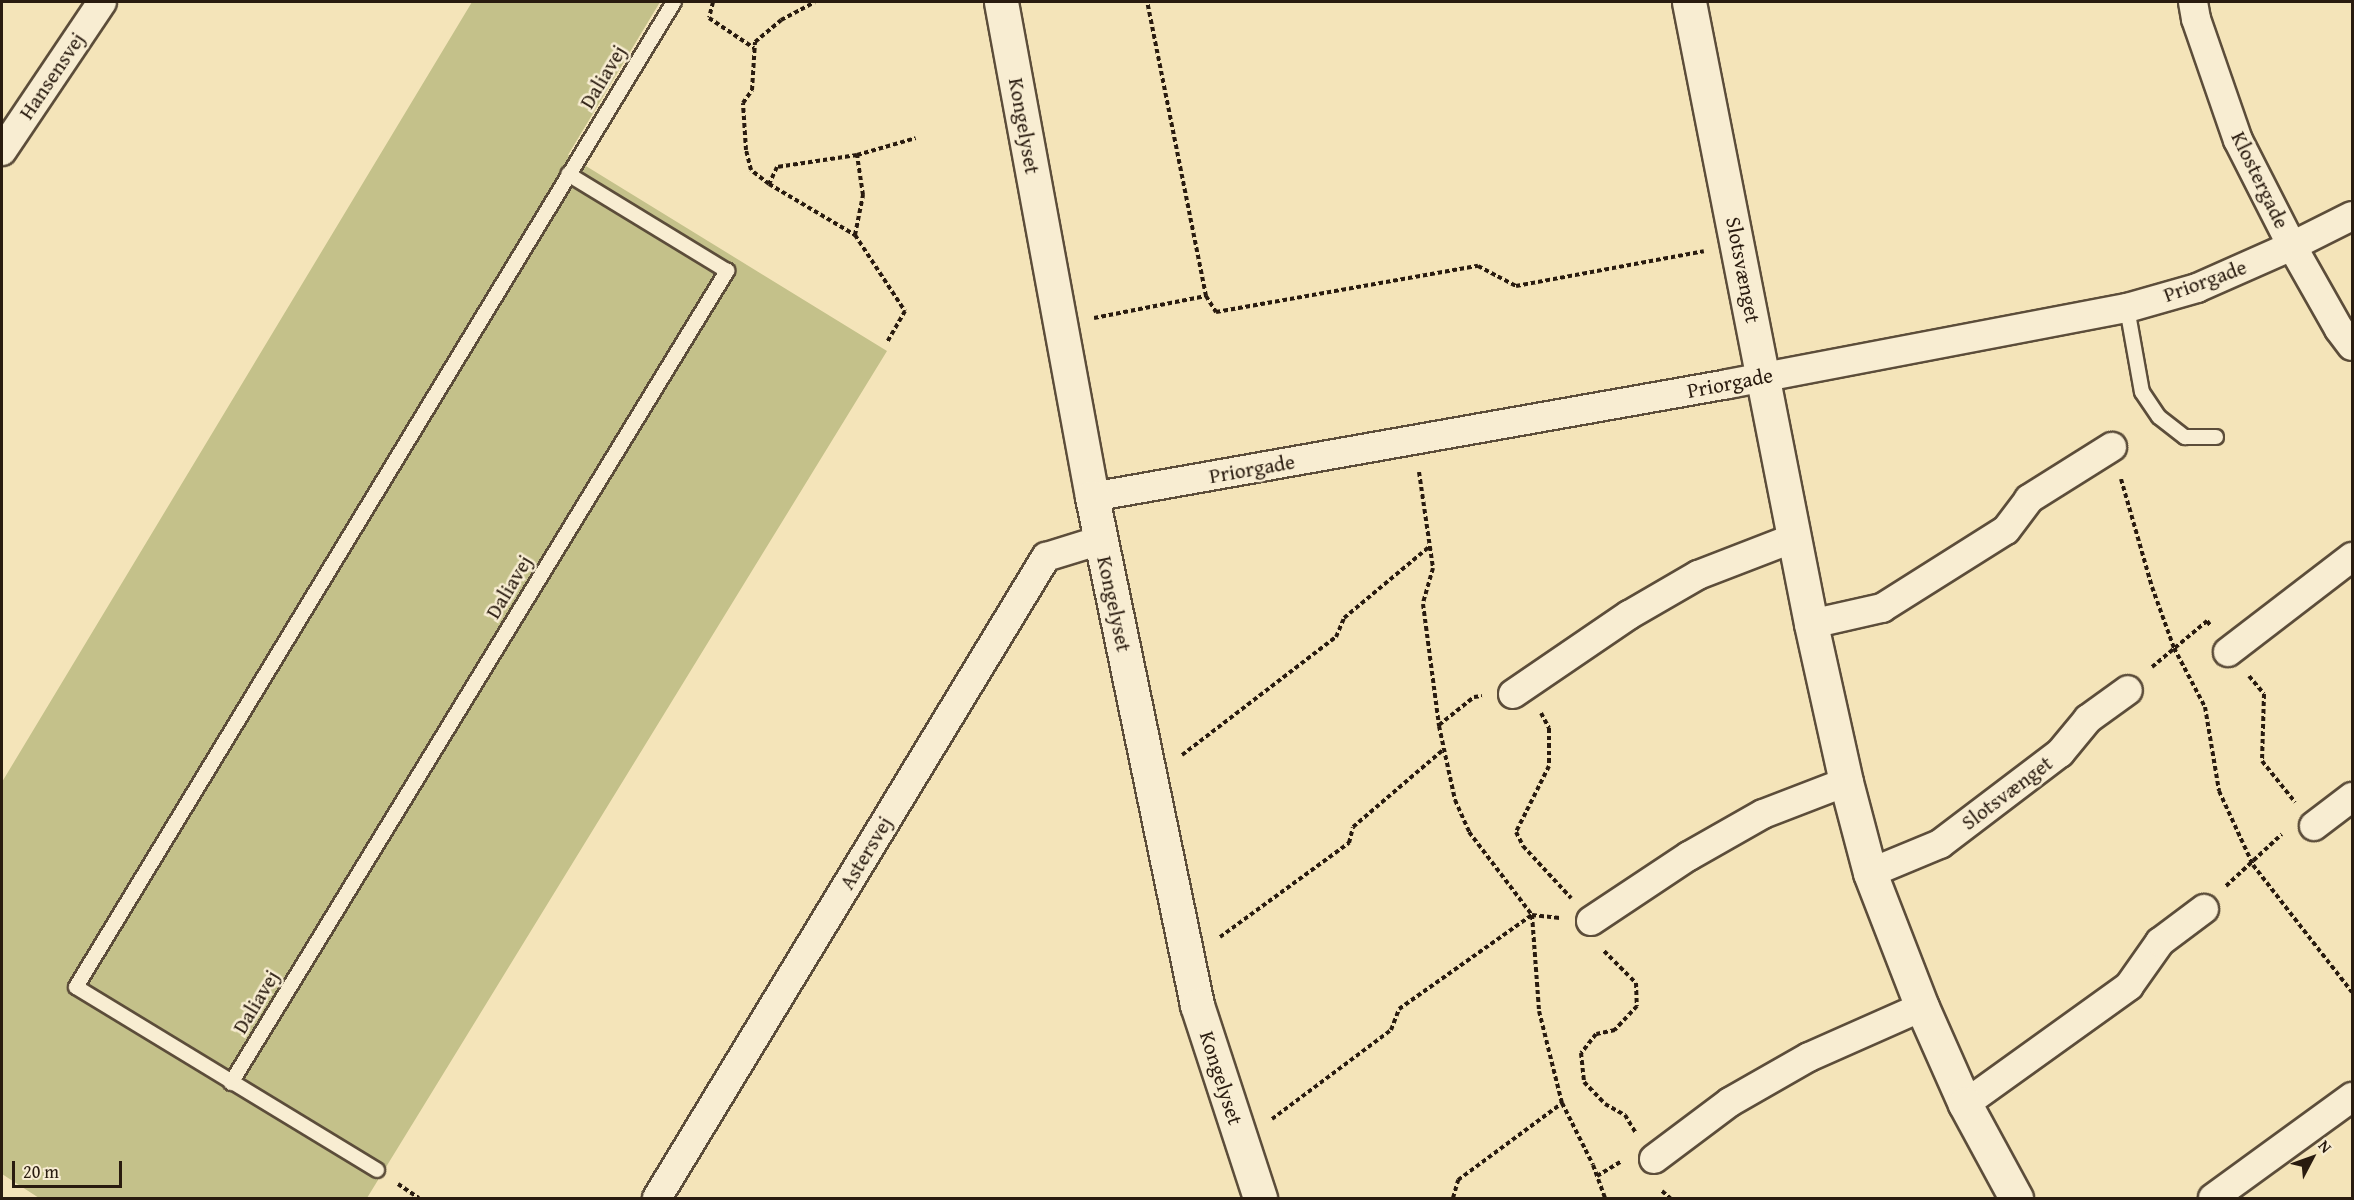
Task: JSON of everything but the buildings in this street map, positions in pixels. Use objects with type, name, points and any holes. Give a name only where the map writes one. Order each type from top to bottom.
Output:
[{"type":"street","name":"Hansensvej","points":[[2,151],[102,2]]},
{"type":"street","name":"Kongelyset","points":[[1001,2],[1092,497],[1197,1005],[1260,1198]]},
{"type":"street","name":"Slotsvænget","points":[[1689,2],[1811,624],[1846,782],[1870,873],[1922,1007],[1965,1104],[2016,1198]]},
{"type":"street","name":"Klostergade","points":[[2193,2],[2196,19],[2238,140],[2292,246],[2339,329],[2352,346]]},
{"type":"street","name":"Priorgade","points":[[1092,497],[1415,441],[2127,308],[2197,288],[2292,246],[2352,216]]},
{"type":"street","points":[[1811,624],[1882,608],[2006,530],[2030,499],[2112,447]]},
{"type":"street","points":[[1519,690],[1629,615],[1698,575],[1794,538]]},
{"type":"street","name":"Astersvej","points":[[657,1198],[1046,557],[1101,540]]},
{"type":"street","points":[[2228,652],[2352,557]]},
{"type":"street","name":"Slotsvænget","points":[[1870,873],[1940,844],[2061,753],[2088,719],[2128,690]]},
{"type":"street","points":[[1591,921],[1689,855],[1763,814],[1846,782]]},
{"type":"street","points":[[2314,826],[2352,797]]},
{"type":"street","points":[[1965,1104],[2129,986],[2160,942],[2204,909]]},
{"type":"street","points":[[1654,1159],[1730,1102],[1799,1063],[1922,1007]]},
{"type":"street","points":[[2213,1198],[2352,1097]]},
{"type":"lane","name":"Daliavej","points":[[377,1170],[76,987],[674,2]]},
{"type":"lane","name":"Daliavej","points":[[231,1083],[727,271],[568,174]]},
{"type":"lane","points":[[2127,308],[2142,392],[2159,417],[2185,436],[2216,436]]},
{"type":"path","points":[[713,2],[709,18],[755,49]]},
{"type":"path","points":[[815,2],[781,20],[755,42],[752,90],[743,103],[746,150],[751,170],[770,184],[855,235],[905,311],[887,342]]},
{"type":"path","points":[[1147,2],[1206,296],[1216,312],[1478,266],[1516,285],[1737,245]]},
{"type":"path","points":[[770,184],[777,167],[857,155],[916,138]]},
{"type":"path","points":[[855,235],[862,195],[857,155]]},
{"type":"path","points":[[1061,325],[1206,296]]},
{"type":"path","points":[[1415,441],[1433,568],[1423,604],[1439,726],[1455,800],[1469,832],[1532,915],[1539,1011],[1562,1103],[1593,1165],[1605,1198]]},
{"type":"path","points":[[2112,447],[2152,587],[2174,648],[2205,707],[2219,791],[2251,861],[2352,992]]},
{"type":"path","points":[[1150,778],[1336,637],[1344,618],[1430,546]]},
{"type":"path","points":[[2128,690],[2207,621],[2228,652],[2264,694],[2262,760],[2314,826],[2287,830],[2251,861]]},
{"type":"path","points":[[1439,726],[1474,697],[1519,690],[1549,728],[1550,766],[1516,832],[1523,846],[1591,921],[1600,946],[1636,983],[1637,1006],[1615,1030],[1596,1034],[1581,1053],[1584,1082],[1605,1104],[1625,1115],[1654,1159],[1661,1190],[1670,1198]]},
{"type":"path","points":[[1188,960],[1350,843],[1353,826],[1444,750]]},
{"type":"path","points":[[1242,1141],[1391,1030],[1399,1009],[1532,915],[1591,921]]},
{"type":"path","points":[[1453,1198],[1458,1180],[1562,1103]]},
{"type":"shaded area","points":[[472,2],[660,2],[568,155],[887,351],[367,1198],[39,1198],[2,1174],[2,782]]}]
